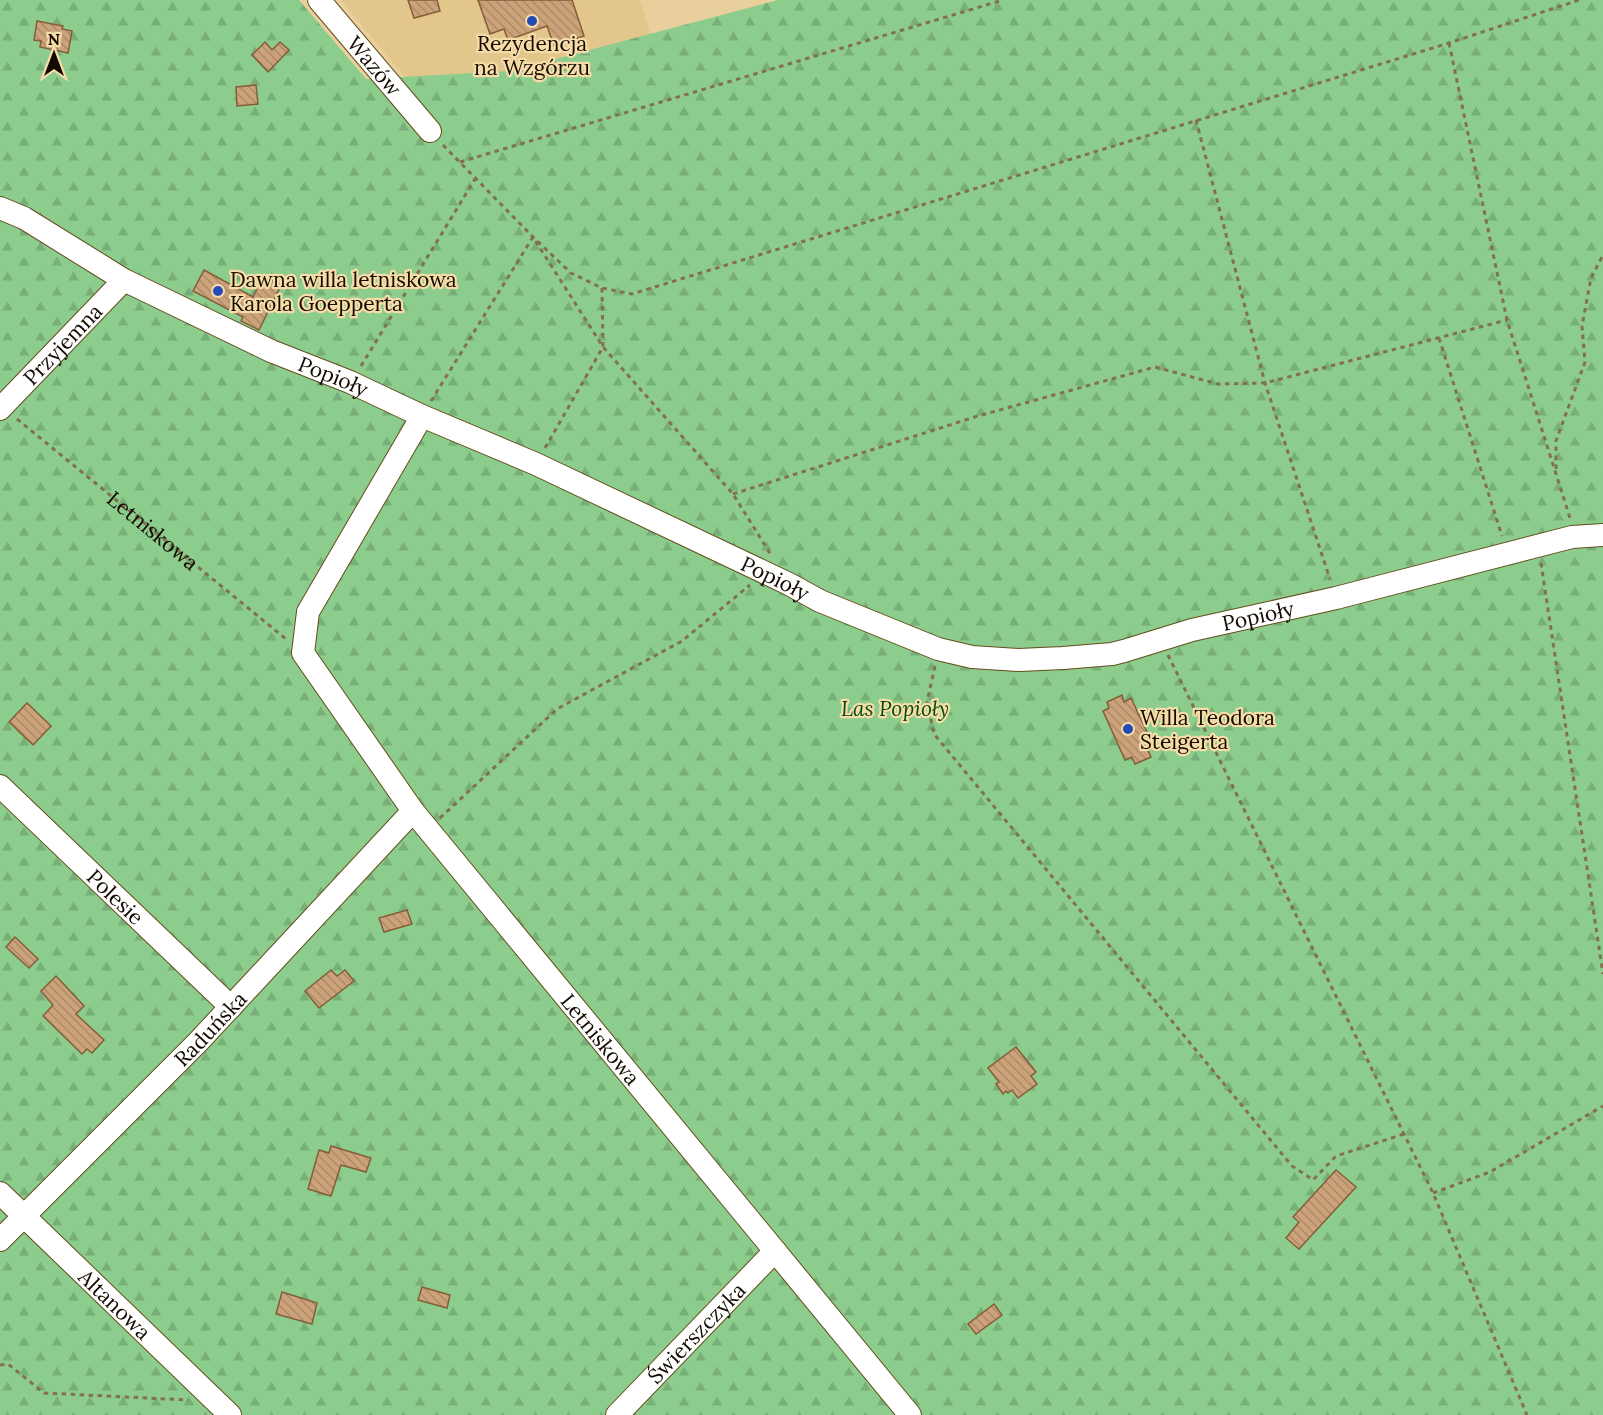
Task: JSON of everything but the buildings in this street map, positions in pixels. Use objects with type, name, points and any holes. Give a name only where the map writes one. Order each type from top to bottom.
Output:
[{"type":"street","name":"Wazów","points":[[319,0],[430,131]]},
{"type":"street","name":"Popioły","points":[[0,208],[24,218],[124,280],[272,351],[350,382],[422,416],[536,464],[789,584],[820,601],[938,649],[972,657],[1043,660],[1112,654],[1200,628],[1336,598],[1572,537],[1603,535]]},
{"type":"street","name":"Przyjemna","points":[[1,408],[124,280]]},
{"type":"street","points":[[303,653],[308,612],[422,416]]},
{"type":"street","name":"Letniskowa","points":[[303,653],[428,830],[910,1415]]},
{"type":"street","name":"Polesie","points":[[0,786],[231,1007]]},
{"type":"street","name":"Raduńska","points":[[0,1240],[231,1007],[413,811]]},
{"type":"street","name":"Altanowa","points":[[0,1193],[223,1408]]},
{"type":"street","name":"Świerszczyka","points":[[617,1415],[775,1251]]},
{"type":"path","points":[[460,162],[1003,0]]},
{"type":"path","points":[[430,131],[532,237],[571,273],[602,288],[632,294],[1449,43],[1579,0]]},
{"type":"path","points":[[1449,43],[1507,320],[1556,473],[1570,520],[1572,537]]},
{"type":"path","points":[[1196,120],[1265,383],[1336,598]]},
{"type":"path","points":[[350,382],[476,179]]},
{"type":"path","points":[[532,237],[603,347],[733,494],[789,584]]},
{"type":"path","points":[[422,416],[532,237]]},
{"type":"path","points":[[1556,473],[1556,441],[1585,362],[1582,326],[1591,278],[1603,255]]},
{"type":"path","points":[[536,464],[603,347],[602,288]]},
{"type":"path","points":[[733,494],[978,416],[1155,368],[1218,384],[1265,383],[1507,320]]},
{"type":"path","points":[[1439,338],[1508,554]]},
{"type":"path","name":"Letniskowa","points":[[1,408],[303,653]]},
{"type":"path","points":[[1538,546],[1603,974]]},
{"type":"path","points":[[428,830],[557,709],[682,641],[765,573]]},
{"type":"path","points":[[1161,640],[1433,1193],[1527,1415]]},
{"type":"path","points":[[938,649],[927,702],[933,734],[1292,1166],[1313,1180],[1336,1156],[1404,1134]]},
{"type":"path","points":[[1433,1193],[1490,1172],[1603,1106]]},
{"type":"path","points":[[0,1365],[8,1364],[44,1393],[223,1408]]},
{"type":"shaded area","points":[[341,0],[640,0],[657,55],[444,124]]},
{"type":"green space","name":"Las Popioły","points":[[0,0],[299,0],[366,79],[510,71],[778,0],[1603,0],[1603,1415],[0,1415]]},
{"type":"place","name":"Rezydencja na Wzgórzu","points":[[532,21]]},
{"type":"place","name":"Dawna willa letniskowa Karola Goepperta","points":[[218,291]]},
{"type":"place","name":"Willa Teodora Steigerta","points":[[1128,729]]}]
